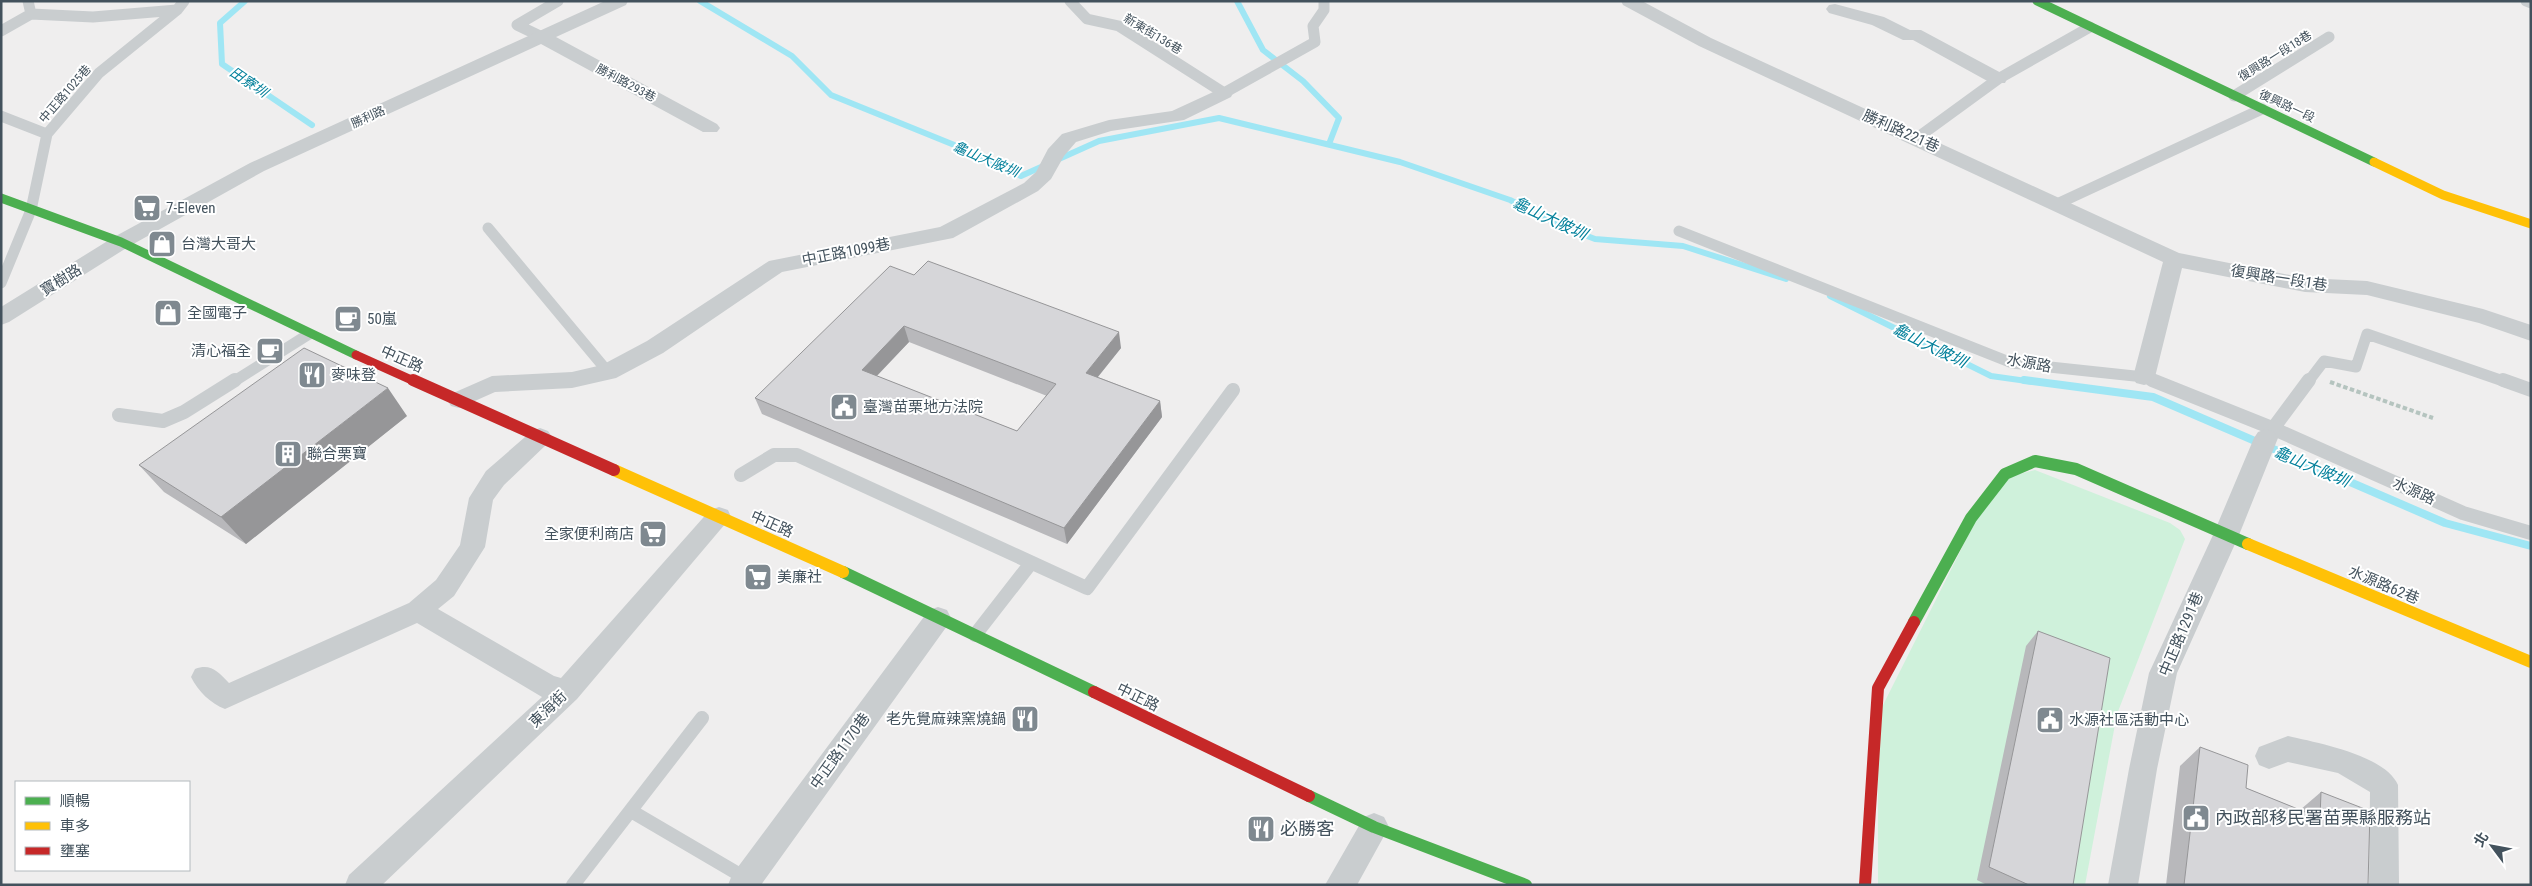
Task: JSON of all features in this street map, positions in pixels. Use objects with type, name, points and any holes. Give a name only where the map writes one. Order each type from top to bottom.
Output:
[{"type":"street","name":"勝利路","points":[[121,242],[257,167],[620,1]]},
{"type":"street","name":"勝利路221巷","points":[[1629,1],[1705,42],[1917,138],[2174,259]]},
{"type":"street","name":"復興路一段","points":[[2037,1],[2443,195],[2531,224]]},
{"type":"street","points":[[1835,9],[1878,20],[1909,36],[1915,34],[1998,79]]},
{"type":"street","name":"勝利路293巷","points":[[542,37],[710,128]]},
{"type":"street","name":"中正路1099巷","points":[[458,400],[492,384],[572,380],[608,372],[655,347],[776,266],[946,233],[1031,187],[1069,138],[1109,126],[1177,116],[1224,93]]},
{"type":"street","name":"中正路","points":[[1,198],[121,242],[310,334],[719,517],[975,635],[1374,827],[1526,885]]},
{"type":"street","name":"寶樹路","points":[[1,317],[121,242]]},
{"type":"street","points":[[2144,377],[2174,259]]},
{"type":"street","name":"復興路一段1巷","points":[[2174,259],[2305,285],[2366,288],[2483,317],[2531,333]]},
{"type":"street","points":[[205,676],[225,697],[418,611],[445,588],[472,547],[481,498],[495,478],[540,437]]},
{"type":"street","points":[[2226,535],[2266,440]]},
{"type":"street","name":"水源路62巷","points":[[1865,885],[1878,688],[1971,518],[2005,474],[2035,461],[2076,468],[2226,535],[2531,662]]},
{"type":"street","name":"東海街","points":[[369,882],[567,691],[719,517]]},
{"type":"street","name":"中正路1291巷","points":[[2123,885],[2143,769],[2163,673],[2226,535]]},
{"type":"street","points":[[418,611],[548,687],[567,691]]},
{"type":"street","name":"中正路1170巷","points":[[745,882],[938,618]]},
{"type":"street","points":[[2269,756],[2288,749],[2344,762],[2384,785],[2384,885]]},
{"type":"street","points":[[1340,885],[1374,827]]},
{"type":"lane","points":[[28,1],[31,14]]},
{"type":"lane","points":[[542,37],[516,25],[558,1]]},
{"type":"lane","name":"新東街136巷","points":[[1070,1],[1087,19],[1119,26],[1224,93]]},
{"type":"lane","points":[[1224,93],[1316,42],[1314,26],[1324,10],[1324,1]]},
{"type":"lane","points":[[2526,1],[2531,3]]},
{"type":"lane","points":[[1,31],[31,14],[93,18],[180,5]]},
{"type":"lane","name":"中正路1025巷","points":[[1,283],[31,210],[47,134],[99,73],[180,5]]},
{"type":"lane","points":[[1917,138],[1998,79],[2090,27]]},
{"type":"lane","name":"復興路一段18巷","points":[[2234,96],[2329,36]]},
{"type":"lane","points":[[2057,204],[2262,109]]},
{"type":"lane","points":[[1,116],[47,134]]},
{"type":"lane","points":[[488,228],[608,372]]},
{"type":"lane","name":"水源路","points":[[1679,231],[2012,363],[2144,377],[2266,440],[2309,446],[2463,513],[2531,533]]},
{"type":"lane","points":[[119,415],[163,420],[184,412],[310,334]]},
{"type":"lane","points":[[2266,440],[2324,361],[2356,367],[2367,334],[2531,390]]},
{"type":"lane","points":[[741,475],[774,453],[786,452],[1087,588],[1233,390]]},
{"type":"lane","points":[[975,635],[1031,563]]},
{"type":"lane","points":[[573,885],[702,718]]},
{"type":"lane","points":[[631,811],[745,882]]},
{"type":"path","points":[[2312,376],[2433,418]]},
{"type":"green space","points":[[2035,470],[2170,523],[2180,530],[2185,539],[2117,714],[2085,885],[1878,885],[1878,715],[1996,480]]},
{"type":"building","name":"臺灣苗栗地方法院","points":[[928,261],[1119,332],[1086,373],[1160,401],[1064,528],[755,398],[890,266],[914,275]],"holes":[[[904,326],[1056,384],[1017,431],[862,370]]]},
{"type":"building","points":[[304,348],[388,388],[221,517],[139,465]]},
{"type":"building","name":"水源社區活動中心","points":[[2038,631],[2110,658],[2073,885],[2029,885],[1989,867]]},
{"type":"building","points":[[2200,747],[2248,765],[2246,788],[2320,818],[2321,792],[2370,811],[2368,885],[2184,885]]},
{"type":"waterway","name":"田寮圳","points":[[245,1],[220,23],[222,64],[312,125]]},
{"type":"waterway","name":"龜山大陂圳","points":[[700,1],[792,56],[831,95],[979,155],[1021,176],[1099,141],[1219,118],[1400,162],[1510,200],[1561,226],[1595,239],[1683,246],[1786,279]]},
{"type":"waterway","name":"龜山大陂圳","points":[[1237,1],[1263,50],[1303,81],[1339,118],[1329,144]]},
{"type":"waterway","name":"龜山大陂圳","points":[[1830,296],[1991,376],[2034,382]]},
{"type":"waterway","name":"龜山大陂圳","points":[[2024,380],[2153,397],[2445,523],[2531,546]]},
{"type":"traffic: fast","points":[[2037,1],[2374,162]]},
{"type":"traffic: fast","points":[[1,198],[121,242],[356,355]]},
{"type":"traffic: fast","points":[[1914,622],[1971,518],[2005,474],[2035,461],[2076,469],[2248,544]]},
{"type":"traffic: fast","points":[[843,572],[1094,692]]},
{"type":"traffic: fast","points":[[1309,796],[1374,827],[1526,885]]},
{"type":"traffic: slow","points":[[2374,162],[2443,195],[2531,224]]},
{"type":"traffic: slow","points":[[614,470],[843,572]]},
{"type":"traffic: slow","points":[[2248,544],[2531,662]]},
{"type":"traffic: jam","points":[[356,355],[614,470]]},
{"type":"traffic: jam","points":[[1865,885],[1878,688],[1914,622]]},
{"type":"traffic: jam","points":[[1094,692],[1309,796]]},
{"type":"place","name":"7-Eleven","points":[[147,208]]},
{"type":"place","name":"台灣大哥大","points":[[162,244]]},
{"type":"place","name":"全國電子","points":[[168,313]]},
{"type":"place","name":"50嵐","points":[[348,319]]},
{"type":"place","name":"清心福全","points":[[270,351]]},
{"type":"place","name":"麥味登","points":[[312,375]]},
{"type":"place","name":"臺灣苗栗地方法院","points":[[844,407]]},
{"type":"place","name":"聯合栗寶","points":[[288,454]]},
{"type":"place","name":"全家便利商店","points":[[653,534]]},
{"type":"place","name":"美廉社","points":[[758,577]]},
{"type":"place","name":"老先覺麻辣窯燒鍋","points":[[1025,719]]},
{"type":"place","name":"水源社區活動中心","points":[[2050,720]]},
{"type":"place","name":"內政部移民署苗栗縣服務站","points":[[2196,818]]},
{"type":"place","name":"必勝客","points":[[1261,829]]}]
